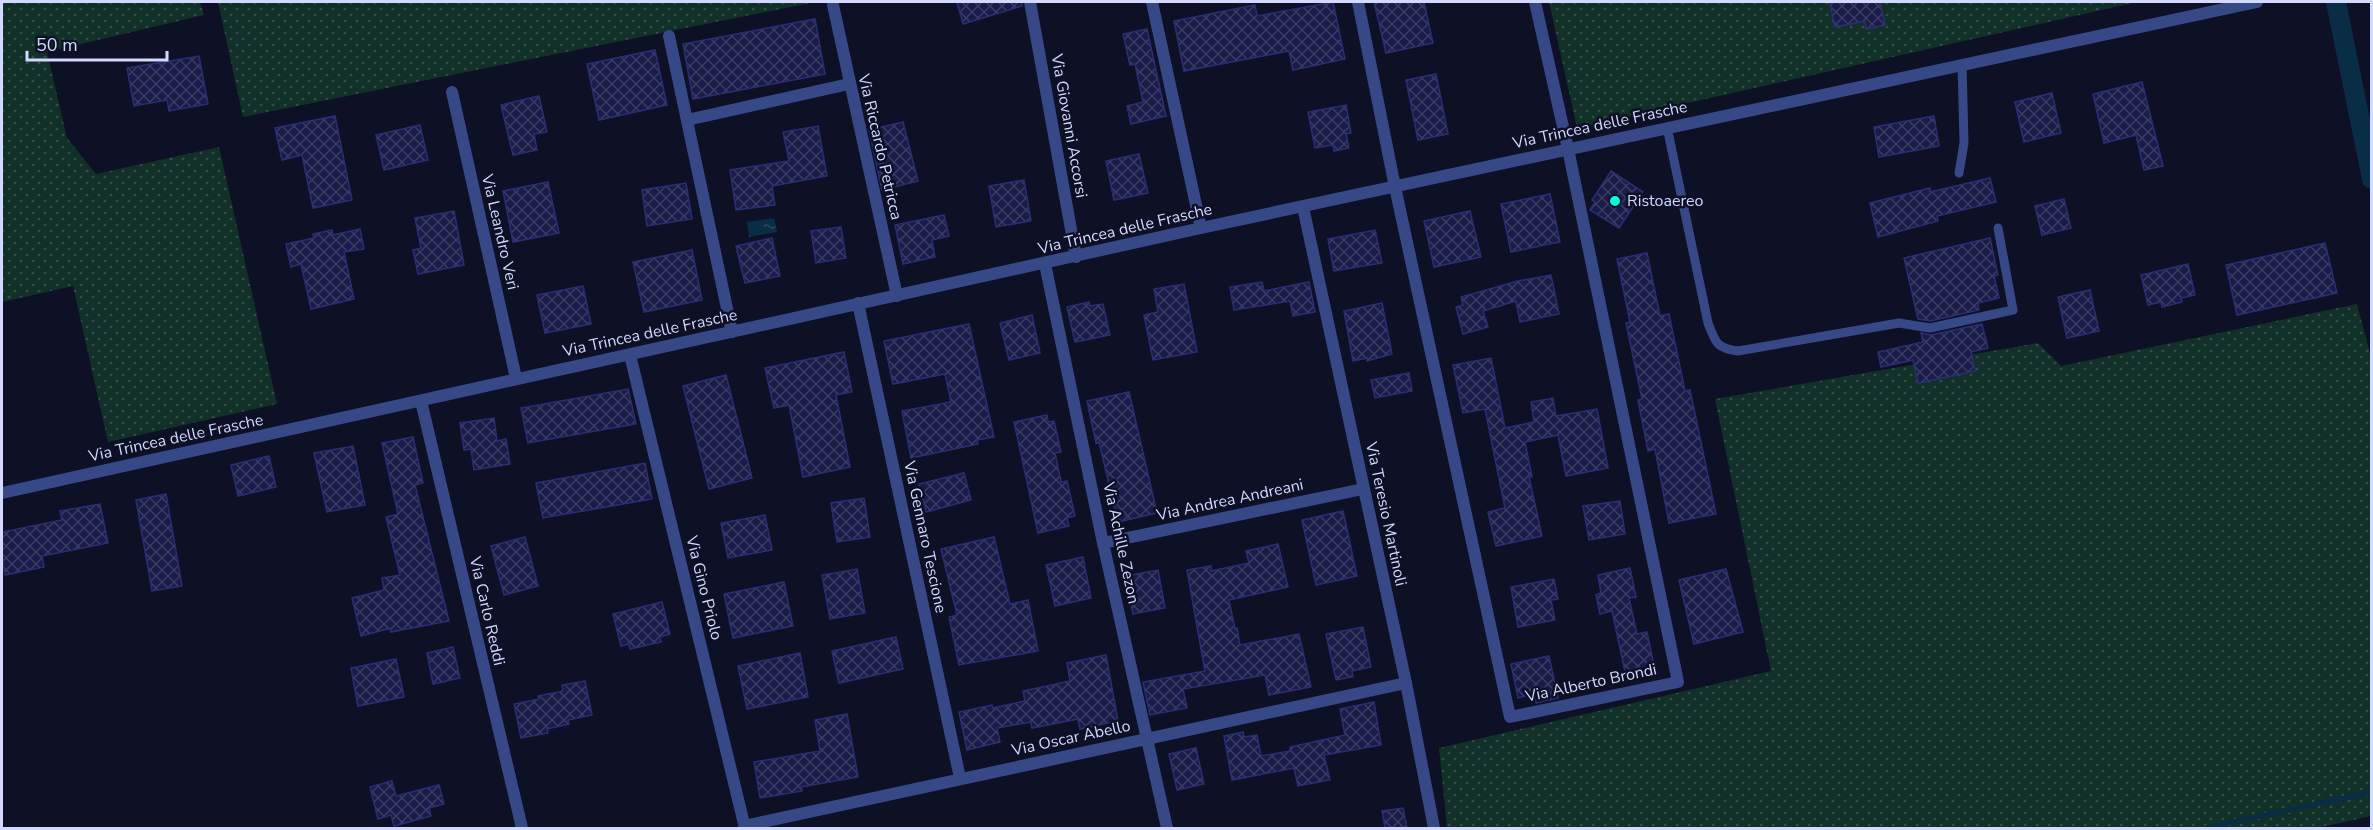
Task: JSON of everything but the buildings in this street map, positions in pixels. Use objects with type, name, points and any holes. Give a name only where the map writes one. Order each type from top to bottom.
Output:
[{"type":"street","name":"Via Giovanni Accorsi","points":[[1030,2],[1076,256]]},
{"type":"street","points":[[1152,2],[1201,228]]},
{"type":"street","points":[[1358,2],[1395,187]]},
{"type":"street","points":[[1535,2],[1568,148]]},
{"type":"street","name":"Via Trincea delle Frasche","points":[[2,493],[516,378],[630,355],[858,303],[2229,4],[2257,2]]},
{"type":"street","name":"Via Riccardo Petricca","points":[[833,5],[897,296]]},
{"type":"street","points":[[669,36],[732,332]]},
{"type":"street","points":[[687,120],[849,84]]},
{"type":"street","name":"Via Leandro Veri","points":[[452,92],[516,378]]},
{"type":"street","name":"Via Alberto Brondi","points":[[1395,187],[1510,717],[1678,682],[1568,148]]},
{"type":"street","name":"Via Teresio Martinoli","points":[[1303,207],[1406,683],[1434,828]]},
{"type":"street","name":"Via Achille Zezon","points":[[1045,264],[1103,543],[1167,828]]},
{"type":"street","name":"Via Gennaro Tescione","points":[[858,303],[960,778]]},
{"type":"street","name":"Via Gino Priolo","points":[[630,355],[745,827]]},
{"type":"street","name":"Via Carlo Reddi","points":[[421,401],[522,828]]},
{"type":"street","name":"Via Andrea Andreani","points":[[1103,543],[1363,489]]},
{"type":"street","name":"Via Oscar Abello","points":[[745,827],[960,778],[1406,683]]},
{"type":"lane","points":[[1959,173],[1964,143],[1962,64]]},
{"type":"lane","points":[[1667,127],[1708,323],[1714,339],[1723,349],[1738,351],[1899,323],[1930,328],[2013,310],[1998,228]]},
{"type":"green space","points":[[2,2],[200,2],[204,15],[47,52],[67,138],[96,174],[219,147],[277,404],[108,442],[73,286],[2,302]]},
{"type":"green space","points":[[218,2],[815,2],[243,117]]},
{"type":"green space","points":[[1549,2],[2137,2],[1577,128]]},
{"type":"green space","points":[[2357,304],[2372,361],[2371,816],[2318,828],[1447,828],[1439,748],[1771,671],[1715,399],[2038,343],[2061,366]]},
{"type":"water","points":[[774,218],[777,232],[749,237],[747,222]]},
{"type":"waterway","points":[[2336,2],[2372,179]]},
{"type":"waterway","points":[[2206,828],[2372,792]]},
{"type":"place","name":"Ristoaereo","points":[[1615,201]]}]
